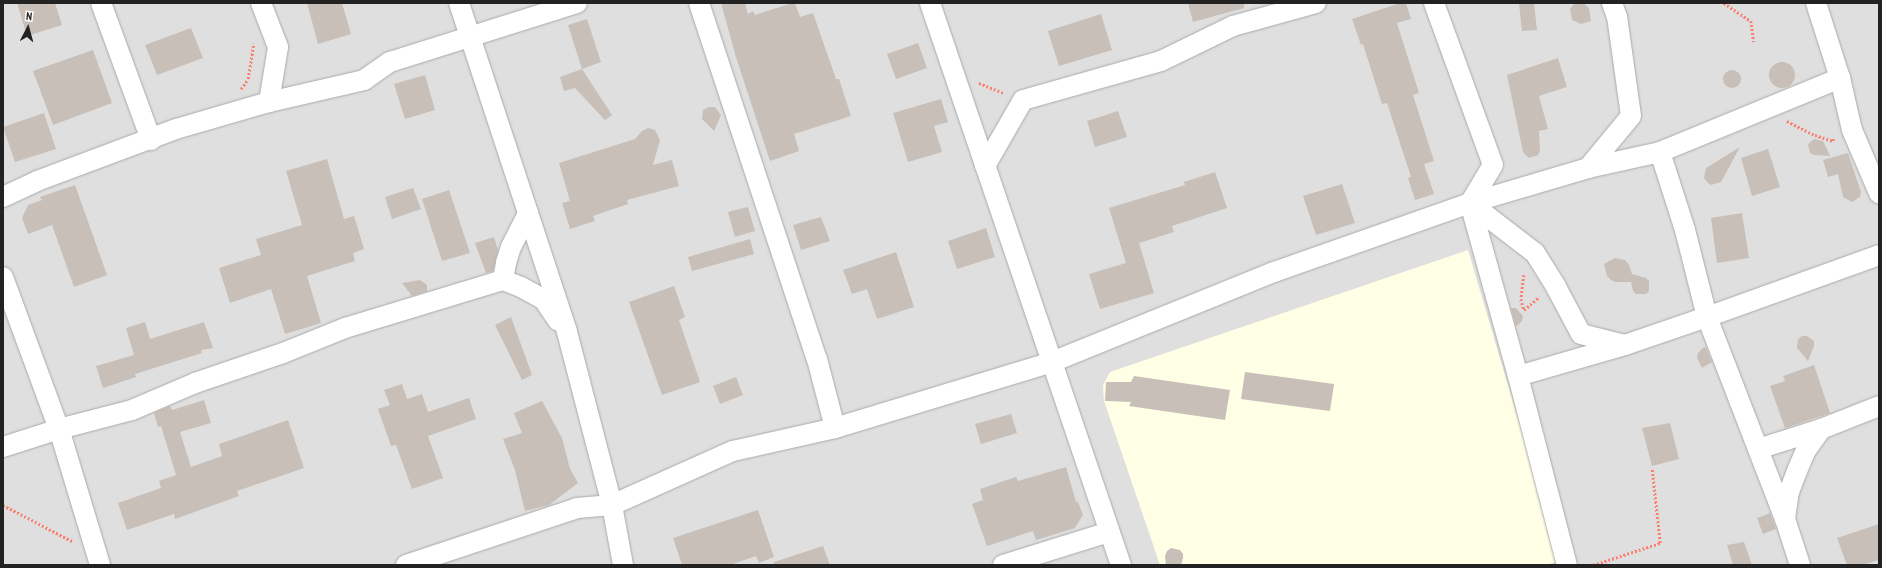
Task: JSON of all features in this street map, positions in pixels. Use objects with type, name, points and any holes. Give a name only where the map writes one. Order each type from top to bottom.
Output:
[{"type":"street","points":[[101,3],[151,140]]},
{"type":"street","points":[[261,3],[278,46],[269,102]]},
{"type":"street","points":[[459,3],[567,332],[612,505],[623,565]]},
{"type":"street","points":[[3,197],[37,181],[151,140],[176,129],[269,102],[364,80],[390,62],[577,3]]},
{"type":"street","points":[[698,3],[817,359],[835,428]]},
{"type":"street","points":[[930,3],[1121,565]]},
{"type":"street","points":[[985,166],[1023,100],[1162,61],[1233,26],[1316,3]]},
{"type":"street","points":[[1434,3],[1493,165],[1470,203],[1518,376],[1567,565]]},
{"type":"street","points":[[1588,168],[1631,116],[1617,17],[1612,3]]},
{"type":"street","points":[[1816,3],[1840,78],[1852,130],[1879,193]]},
{"type":"street","points":[[406,565],[577,508],[612,505],[733,451],[835,428],[1052,362],[1274,272],[1470,203],[1588,168],[1660,152],[1840,78]]},
{"type":"street","points":[[1660,152],[1685,230],[1707,317],[1785,518],[1800,565]]},
{"type":"street","points":[[1470,203],[1535,253],[1556,287],[1581,334],[1625,345]]},
{"type":"street","points":[[503,280],[511,247],[528,213]]},
{"type":"street","points":[[1518,376],[1625,345],[1879,255]]},
{"type":"street","points":[[3,277],[59,429],[99,560]]},
{"type":"street","points":[[3,447],[59,429],[132,410],[195,383],[283,353],[345,328],[503,280],[521,287],[544,300],[567,332]]},
{"type":"street","points":[[1758,449],[1821,429],[1879,406]]},
{"type":"street","points":[[1785,518],[1789,492],[1797,471],[1806,450],[1821,429]]},
{"type":"street","points":[[1002,565],[1109,532]]},
{"type":"path","points":[[1724,3],[1751,21],[1754,42]]},
{"type":"path","points":[[224,116],[248,79],[254,42]]},
{"type":"path","points":[[954,74],[1023,100]]},
{"type":"path","points":[[1766,108],[1791,124],[1815,135],[1833,141],[1834,135]]},
{"type":"path","points":[[1595,565],[1660,543],[1654,504],[1652,469]]},
{"type":"path","points":[[3,505],[99,560]]},
{"type":"shaded area","points":[[3,3],[1879,3],[1879,565],[3,565]]},
{"type":"shaded area","points":[[1468,250],[1560,561],[1545,565],[1160,565],[1104,401],[1103,385],[1110,372]]},
{"type":"building","points":[[17,3],[55,3],[62,25],[27,36]]},
{"type":"building","points":[[307,3],[342,3],[351,34],[318,44]]},
{"type":"building","points":[[721,3],[745,3],[748,14],[753,11],[755,15],[792,3],[795,3],[800,17],[813,13],[836,79],[839,79],[851,116],[794,134],[799,151],[770,161],[736,57]]},
{"type":"building","points":[[1188,3],[1244,3],[1244,8],[1193,22]]},
{"type":"building","points":[[1400,3],[1406,3],[1411,19],[1397,23],[1419,93],[1413,95],[1434,161],[1424,164],[1434,194],[1415,200],[1408,178],[1411,177],[1387,103],[1382,104],[1363,44],[1361,45],[1352,19]]},
{"type":"building","points":[[1519,3],[1534,3],[1537,30],[1522,31]]},
{"type":"building","points":[[1577,3],[1583,3],[1589,8],[1591,21],[1581,24],[1572,20],[1570,9]]},
{"type":"building","points":[[1101,14],[1112,50],[1059,66],[1048,31]]},
{"type":"building","points":[[587,19],[601,62],[582,69],[568,25]]},
{"type":"building","points":[[191,28],[203,58],[157,75],[145,45]]},
{"type":"building","points":[[918,43],[927,68],[896,79],[887,54]]},
{"type":"building","points":[[93,50],[112,103],[53,125],[33,71]]},
{"type":"building","points":[[1558,58],[1567,87],[1539,96],[1548,129],[1539,131],[1540,151],[1538,155],[1529,158],[1523,152],[1507,75]]},
{"type":"building","points":[[1782,62],[1791,66],[1795,75],[1791,84],[1782,88],[1773,84],[1769,75],[1773,66]]},
{"type":"building","points":[[582,69],[612,115],[605,120],[575,88],[564,91],[560,77]]},
{"type":"building","points":[[1732,70],[1738,73],[1741,79],[1738,85],[1732,88],[1726,85],[1723,79],[1726,73]]},
{"type":"building","points":[[425,75],[435,110],[405,119],[394,84]]},
{"type":"building","points":[[941,99],[948,122],[934,126],[942,152],[908,162],[893,113]]},
{"type":"building","points":[[709,107],[715,107],[721,115],[714,131],[702,119],[703,110]]},
{"type":"building","points":[[1118,111],[1127,137],[1095,147],[1087,121]]},
{"type":"building","points":[[44,113],[56,149],[15,162],[3,127]]},
{"type":"building","points":[[648,128],[655,130],[660,140],[653,165],[672,160],[679,186],[627,200],[628,204],[593,216],[595,221],[570,229],[562,203],[570,201],[559,163],[635,139],[642,131]]},
{"type":"building","points":[[1814,139],[1823,141],[1830,156],[1814,155],[1810,153],[1808,144]]},
{"type":"building","points":[[1740,147],[1721,182],[1711,185],[1707,182],[1704,178],[1706,168]]},
{"type":"building","points":[[1768,149],[1780,187],[1752,196],[1741,158]]},
{"type":"building","points":[[1848,153],[1861,192],[1860,197],[1852,202],[1843,197],[1838,174],[1828,177],[1823,160]]},
{"type":"building","points":[[327,159],[344,219],[354,216],[364,249],[353,253],[355,261],[307,276],[321,323],[285,334],[271,289],[230,303],[219,268],[261,255],[256,239],[302,225],[286,171]]},
{"type":"building","points":[[1215,172],[1227,208],[1172,226],[1174,232],[1139,243],[1154,293],[1100,309],[1089,274],[1126,263],[1109,208],[1185,185],[1184,182]]},
{"type":"building","points":[[1342,184],[1355,223],[1316,235],[1303,196]]},
{"type":"building","points":[[75,185],[107,275],[74,287],[52,225],[28,234],[22,218],[28,205],[42,200],[40,197]]},
{"type":"building","points":[[413,188],[421,209],[392,219],[385,197]]},
{"type":"building","points":[[449,190],[470,253],[442,261],[422,199]]},
{"type":"building","points":[[748,207],[755,231],[735,237],[728,212]]},
{"type":"building","points":[[1742,213],[1749,258],[1717,263],[1711,218]]},
{"type":"building","points":[[821,217],[830,241],[801,250],[793,225]]},
{"type":"building","points":[[986,228],[995,257],[957,269],[948,241]]},
{"type":"building","points":[[494,237],[498,250],[493,271],[486,273],[475,243]]},
{"type":"building","points":[[750,239],[754,254],[692,271],[688,257]]},
{"type":"building","points":[[896,252],[914,307],[877,319],[867,289],[852,294],[843,270]]},
{"type":"building","points":[[1615,258],[1625,260],[1629,265],[1632,274],[1646,278],[1649,281],[1649,291],[1646,294],[1636,294],[1633,291],[1631,282],[1615,282],[1607,276],[1604,264]]},
{"type":"building","points":[[420,280],[427,285],[427,291],[412,296],[402,283]]},
{"type":"building","points":[[674,286],[685,317],[679,320],[700,382],[662,395],[629,302]]},
{"type":"building","points":[[1511,308],[1516,308],[1523,316],[1522,321],[1516,326]]},
{"type":"building","points":[[511,317],[532,375],[522,380],[495,325]]},
{"type":"building","points":[[145,322],[150,339],[204,322],[213,348],[201,350],[202,353],[135,374],[136,377],[103,388],[96,366],[134,355],[126,328]]},
{"type":"building","points":[[1802,336],[1807,336],[1814,341],[1814,346],[1808,361],[1797,348],[1798,339]]},
{"type":"building","points":[[1704,347],[1706,348],[1712,362],[1702,368],[1697,358],[1698,353]]},
{"type":"building","points":[[1814,365],[1830,413],[1785,428],[1770,386],[1785,381],[1783,376]]},
{"type":"building","points":[[1245,372],[1334,384],[1330,411],[1241,399]]},
{"type":"building","points":[[1134,376],[1230,390],[1225,420],[1129,406],[1131,402],[1105,401],[1106,382],[1131,382]]},
{"type":"building","points":[[736,377],[743,395],[720,404],[713,386]]},
{"type":"building","points":[[402,384],[407,399],[422,394],[428,412],[469,398],[476,419],[428,436],[443,478],[412,489],[396,445],[391,446],[378,409],[390,405],[384,390]]},
{"type":"building","points":[[204,400],[211,423],[180,432],[191,467],[222,456],[219,444],[288,420],[304,468],[237,491],[239,496],[175,519],[174,514],[127,530],[118,503],[161,488],[159,481],[176,475],[161,426],[158,427],[154,413],[170,406],[172,410]]},
{"type":"building","points":[[542,401],[562,438],[570,469],[578,483],[549,505],[525,511],[515,470],[503,439],[522,433],[514,413]]},
{"type":"building","points":[[1011,414],[1017,433],[981,444],[975,424]]},
{"type":"building","points":[[1670,423],[1679,459],[1652,466],[1642,428]]},
{"type":"building","points":[[1066,467],[1076,502],[1078,502],[1083,515],[1075,528],[1036,540],[1033,531],[987,546],[972,504],[983,500],[980,489],[1016,477],[1018,481]]},
{"type":"building","points":[[758,510],[774,557],[759,563],[756,556],[730,565],[682,565],[673,538]]},
{"type":"building","points":[[1770,513],[1776,529],[1763,534],[1757,518]]},
{"type":"building","points":[[1879,524],[1879,560],[1862,565],[1847,565],[1837,538]]},
{"type":"building","points":[[1744,542],[1752,565],[1733,565],[1727,545]]},
{"type":"building","points":[[823,546],[830,565],[774,565],[774,562]]},
{"type":"building","points":[[1171,548],[1180,550],[1183,554],[1181,565],[1166,565],[1165,556],[1167,551]]}]
